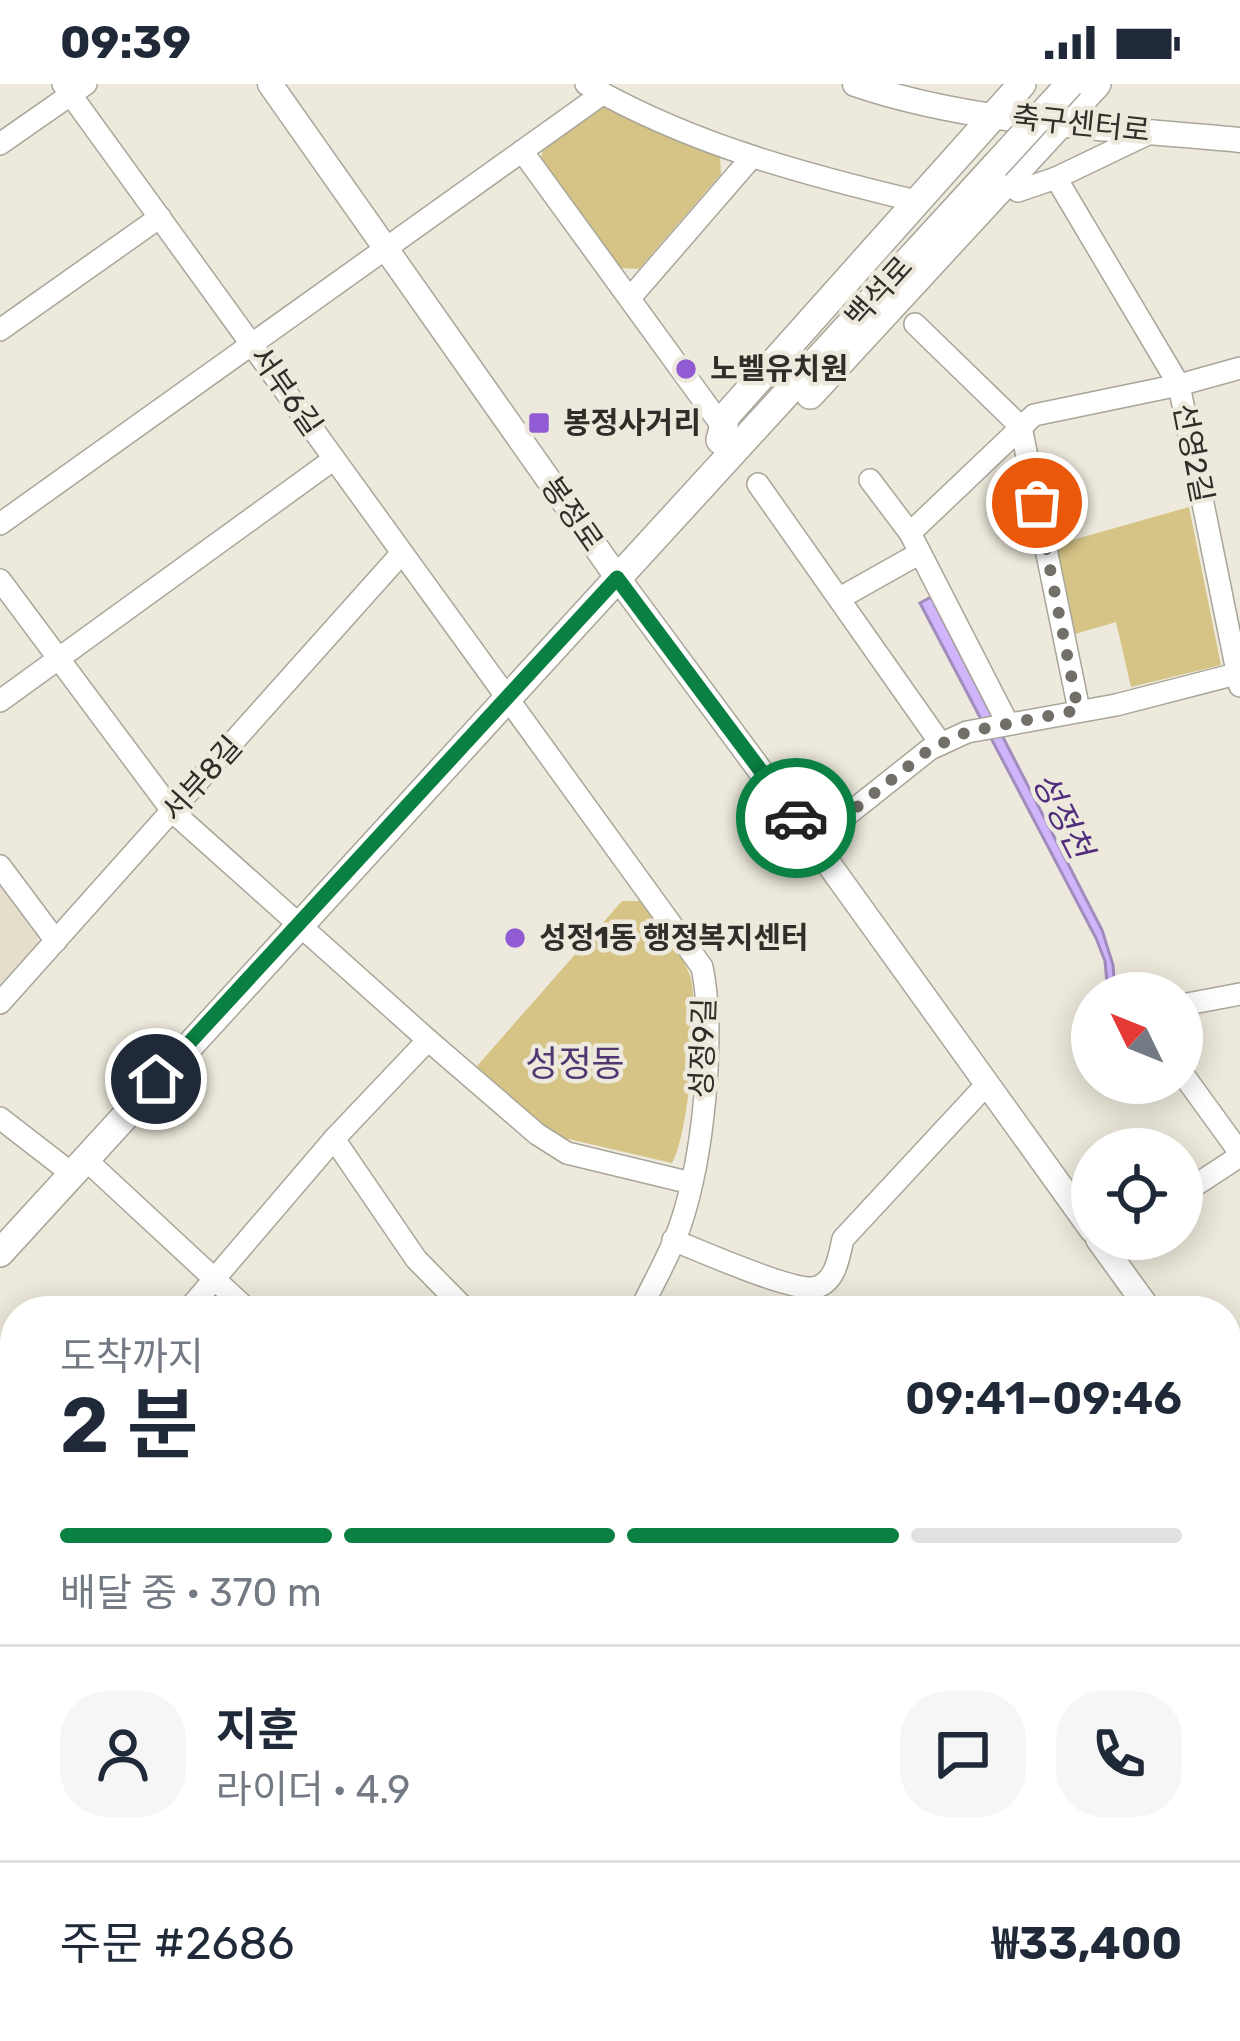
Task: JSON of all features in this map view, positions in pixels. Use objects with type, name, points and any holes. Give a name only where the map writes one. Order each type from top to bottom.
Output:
[{"type":"main road","points":[[1022,84],[744,396],[725,440],[753,448],[772,434],[1097,84]]},
{"type":"main road","points":[[986,164],[1048,84]]},
{"type":"main road","points":[[986,164],[1070,84]]},
{"type":"main road","name":"백석로","points":[[0,1253],[617,578],[725,440],[986,164]]},
{"type":"street","name":"봉정로","points":[[270,84],[617,578],[1071,1202]]},
{"type":"street","name":"축구센터로","points":[[854,84],[896,98],[993,115],[1240,140]]},
{"type":"street","points":[[0,144],[73,88]]},
{"type":"street","name":"서부6길","points":[[73,88],[506,701]]},
{"type":"street","points":[[0,524],[522,151],[594,89],[752,157],[916,202]]},
{"type":"street","points":[[1018,191],[1154,131]]},
{"type":"street","points":[[522,151],[630,298],[725,440]]},
{"type":"street","points":[[630,298],[752,157]]},
{"type":"street","name":"선영2길","points":[[1056,178],[1179,385],[1239,678]]},
{"type":"street","points":[[0,330],[160,217]]},
{"type":"street","points":[[915,324],[1021,427],[1078,710]]},
{"type":"street","points":[[840,598],[915,543],[1034,415],[1240,368]]},
{"type":"street","points":[[0,700],[334,459]]},
{"type":"street","points":[[869,480],[915,543],[1007,722]]},
{"type":"street","points":[[758,484],[941,744]]},
{"type":"street","name":"서부8길","points":[[0,1003],[401,554]]},
{"type":"street","points":[[0,580],[173,812],[428,1040],[537,1134],[567,1153],[691,1183]]},
{"type":"street","points":[[813,842],[941,744],[967,732],[1239,678]]},
{"type":"street","name":"성정9길","points":[[506,701],[702,967],[709,1001],[698,1156],[674,1240],[647,1296]]},
{"type":"street","points":[[0,866],[56,940]]},
{"type":"street","points":[[1203,1001],[1240,994]]},
{"type":"street","points":[[201,1296],[334,1138],[428,1040]]},
{"type":"street","points":[[674,1240],[784,1282],[822,1286],[835,1271],[843,1239],[987,1084]]},
{"type":"street","points":[[1203,1102],[1240,1154],[1203,1180]]},
{"type":"street","points":[[0,1118],[77,1165],[233,1296]]},
{"type":"street","points":[[334,1138],[416,1259],[452,1296]]},
{"type":"street","points":[[1113,1260],[1139,1296]]},
{"type":"shaded area","points":[[602,107],[720,156],[721,174],[639,269],[618,268],[541,158],[544,147]]},
{"type":"shaded area","points":[[1189,507],[1221,665],[1131,687],[1116,622],[1075,634],[1055,545]]},
{"type":"shaded area","points":[[931,597],[1102,930],[1114,972],[1106,972],[1096,938],[920,603]]},
{"type":"shaded area","points":[[0,880],[37,926],[38,945],[0,984]]},
{"type":"shaded area","points":[[622,901],[640,901],[691,979],[691,1073],[672,1163],[564,1138],[529,1116],[477,1066]]},
{"type":"way so far","points":[[796,818],[813,842],[930,749],[967,732],[1078,710],[1037,503]]},
{"type":"place","name":"노벨유치원","points":[[686,369]]},
{"type":"place","name":"봉정사거리","points":[[539,423]]},
{"type":"place","name":"성정1동 행정복지센터","points":[[515,938]]},
{"type":"district","name":"성정동","points":[[575,1063]]},
{"type":"route","points":[[156,1079],[617,578],[796,818]]},
{"type":"water label","name":"성정천","points":[[1063,815]]}]
